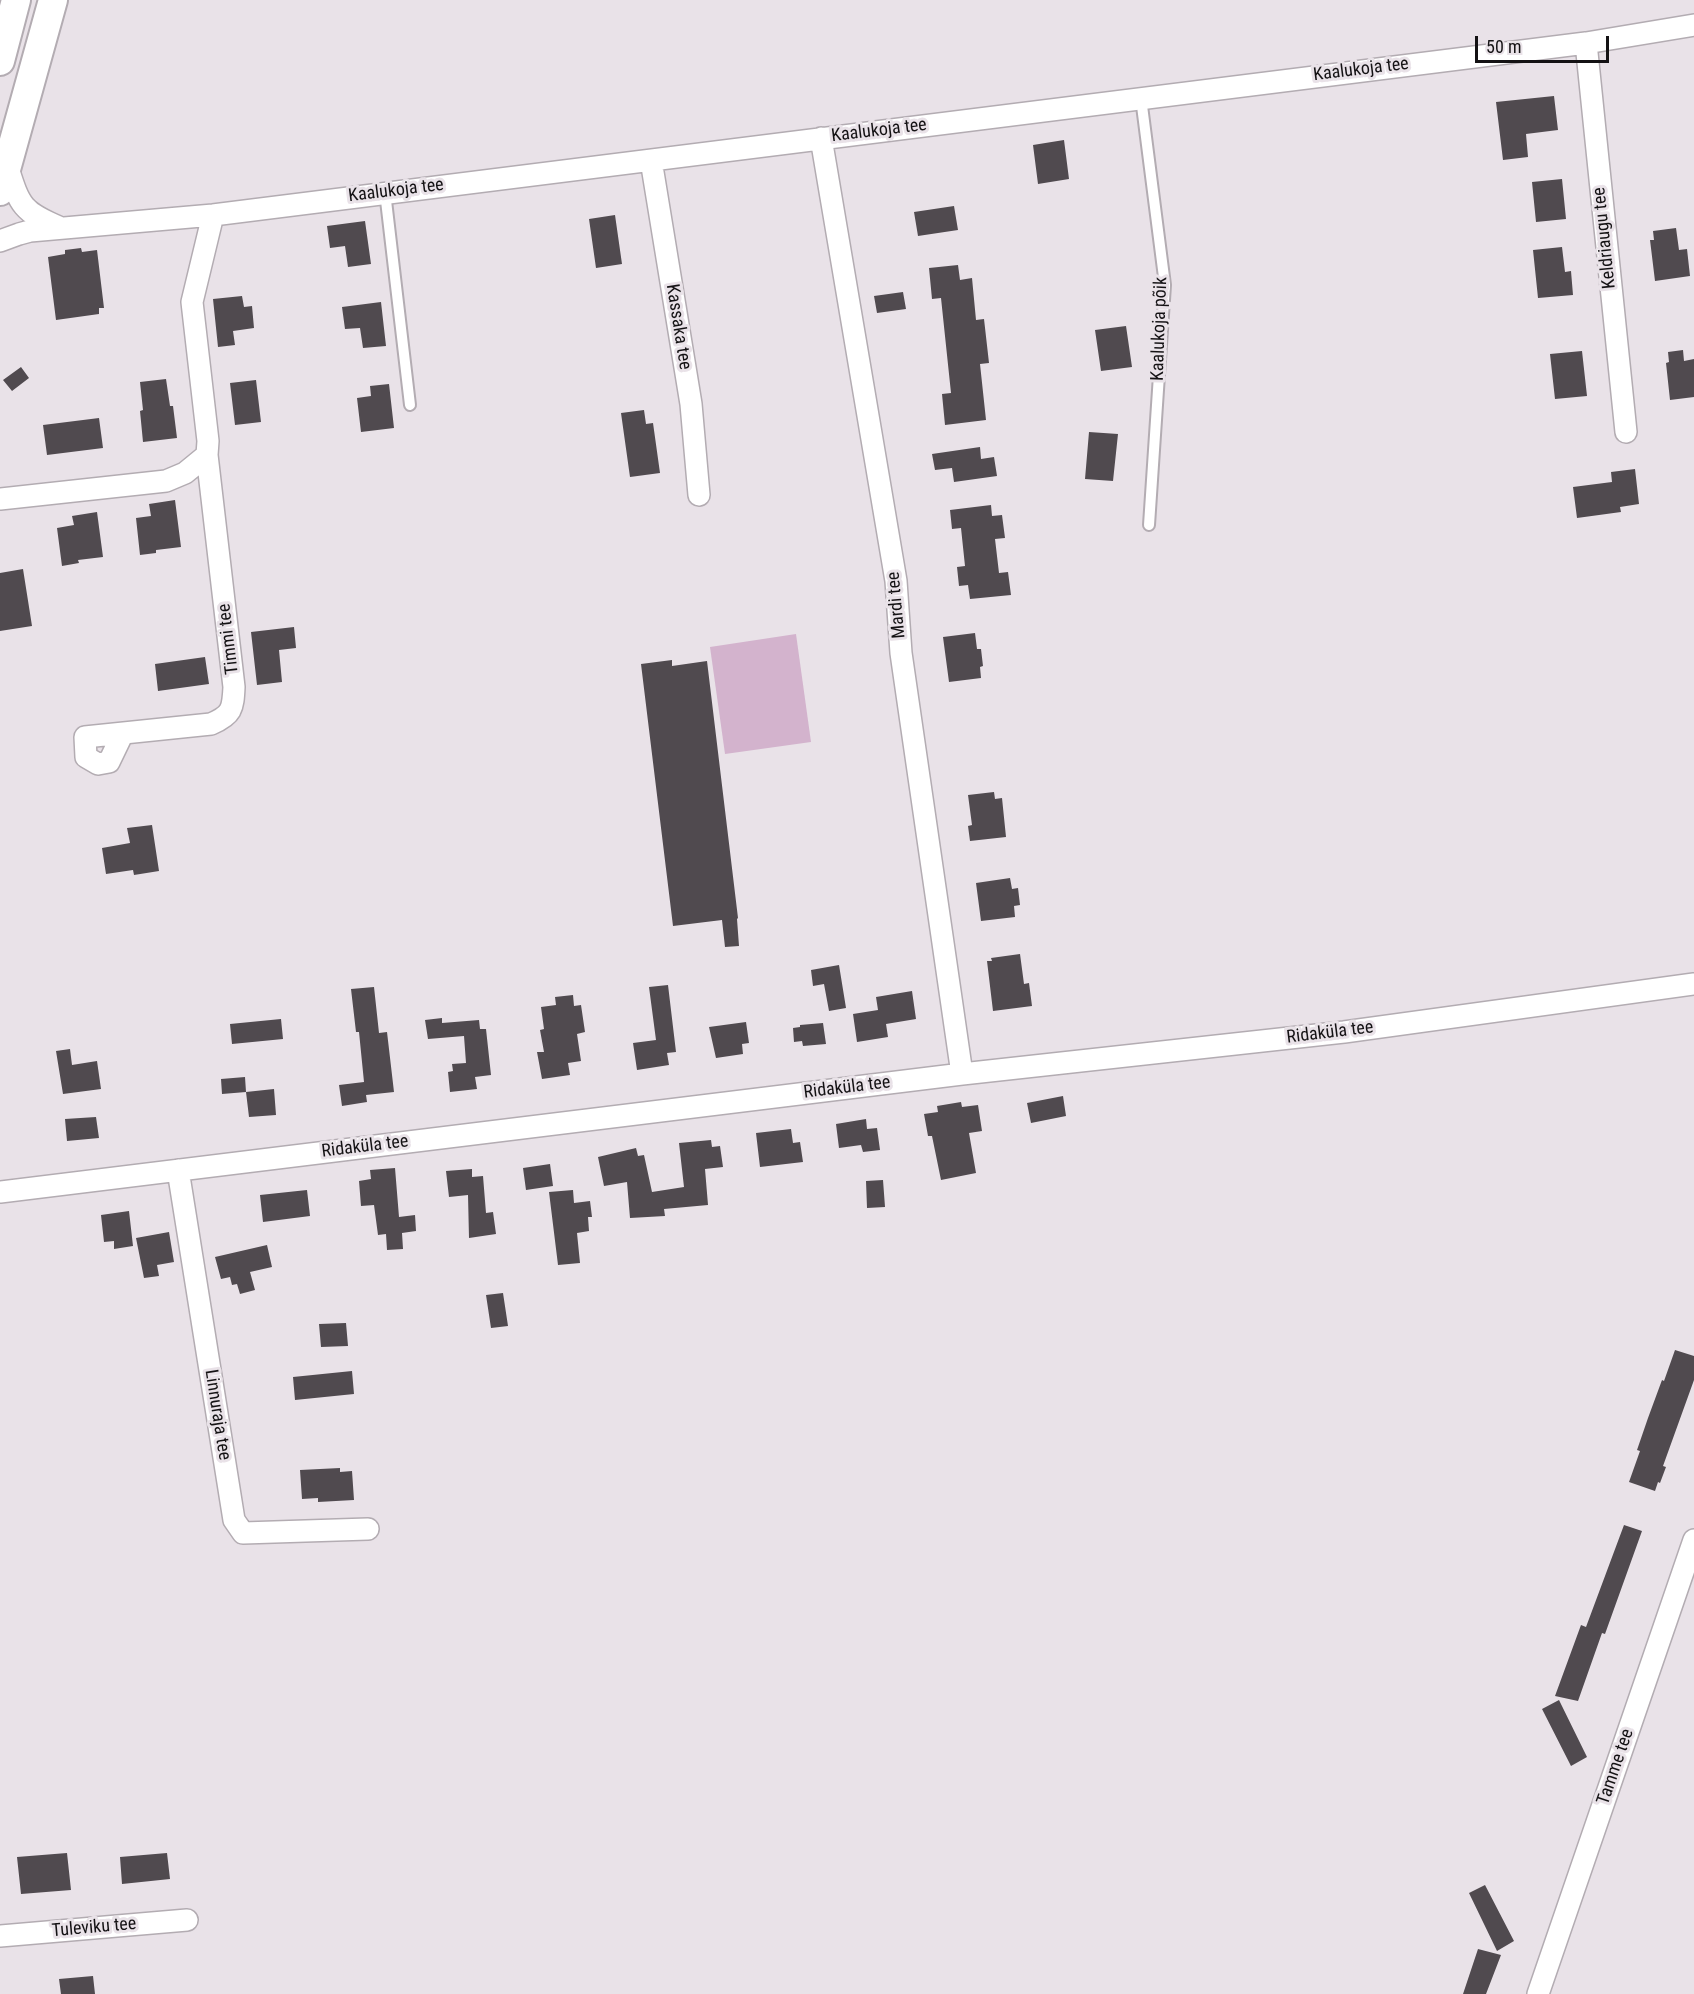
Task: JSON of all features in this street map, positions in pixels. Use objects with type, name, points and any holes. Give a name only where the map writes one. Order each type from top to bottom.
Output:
[{"type":"main road","points":[[0,61],[16,0]]},
{"type":"main road","points":[[4,178],[53,0]]},
{"type":"street","name":"Kaalukoja tee","points":[[0,241],[19,234],[213,215],[1586,43],[1694,25]]},
{"type":"street","name":"Keldriaugu tee","points":[[1586,43],[1626,432]]},
{"type":"street","name":"Mardi tee","points":[[821,138],[896,581],[901,653],[962,1074]]},
{"type":"street","name":"Kassaka tee","points":[[651,160],[691,404],[699,495]]},
{"type":"street","points":[[4,178],[21,205],[41,220],[62,229]]},
{"type":"street","name":"Timmi tee","points":[[123,733],[211,724],[225,718],[233,706],[234,687],[192,302],[213,215]]},
{"type":"street","points":[[0,499],[166,481],[185,473],[207,455]]},
{"type":"street","name":"Ridaküla tee","points":[[0,1192],[962,1074],[1344,1032],[1694,984]]},
{"type":"street","name":"Linnuraja tee","points":[[178,1170],[234,1520],[243,1533],[368,1529]]},
{"type":"street","name":"Tamme tee","points":[[1538,1994],[1694,1540]]},
{"type":"street","name":"Tuleviku tee","points":[[0,1936],[187,1920]]},
{"type":"lane","name":"Kaalukoja põik","points":[[1141,98],[1165,285],[1149,525]]},
{"type":"lane","points":[[385,192],[410,405]]},
{"type":"shaded area","points":[[796,634],[811,742],[725,754],[710,647]]},
{"type":"building","points":[[1554,96],[1558,130],[1526,134],[1528,157],[1503,160],[1496,102]]},
{"type":"building","points":[[1064,140],[1069,179],[1038,184],[1033,145]]},
{"type":"building","points":[[1562,179],[1566,219],[1536,222],[1532,182]]},
{"type":"building","points":[[954,206],[958,230],[918,236],[914,212]]},
{"type":"building","points":[[615,215],[622,264],[596,268],[589,219]]},
{"type":"building","points":[[365,221],[371,264],[348,267],[345,246],[330,248],[327,226]]},
{"type":"building","points":[[1676,228],[1679,250],[1687,249],[1690,276],[1655,281],[1650,240],[1654,240],[1653,231]]},
{"type":"building","points":[[1562,247],[1565,272],[1571,271],[1573,295],[1538,298],[1533,250]]},
{"type":"building","points":[[81,248],[82,252],[97,250],[104,308],[99,308],[99,314],[56,320],[48,257],[65,254],[65,250]]},
{"type":"building","points":[[958,265],[960,280],[972,278],[976,320],[984,319],[989,363],[980,364],[986,420],[945,425],[942,394],[951,393],[941,298],[932,299],[929,268]]},
{"type":"building","points":[[903,292],[906,309],[877,313],[874,296]]},
{"type":"building","points":[[242,296],[244,307],[252,306],[254,328],[233,331],[235,345],[218,347],[213,299]]},
{"type":"building","points":[[381,302],[386,346],[363,348],[360,328],[345,329],[342,307]]},
{"type":"building","points":[[1126,326],[1132,367],[1101,371],[1095,330]]},
{"type":"building","points":[[1683,350],[1684,361],[1694,359],[1694,397],[1670,400],[1666,363],[1669,362],[1668,352]]},
{"type":"building","points":[[1582,351],[1587,396],[1555,399],[1550,354]]},
{"type":"building","points":[[21,367],[29,378],[12,391],[3,380]]},
{"type":"building","points":[[166,379],[170,406],[173,406],[177,438],[143,442],[140,382]]},
{"type":"building","points":[[256,380],[261,422],[235,425],[230,383]]},
{"type":"building","points":[[389,384],[394,428],[361,432],[357,398],[371,396],[370,386]]},
{"type":"building","points":[[644,410],[646,424],[653,423],[660,473],[630,477],[621,413]]},
{"type":"building","points":[[99,418],[103,448],[47,455],[43,425]]},
{"type":"building","points":[[1089,432],[1118,434],[1113,481],[1085,479]]},
{"type":"building","points":[[980,447],[981,459],[994,457],[997,476],[954,482],[952,468],[935,470],[932,454]]},
{"type":"building","points":[[1635,469],[1639,504],[1620,507],[1621,512],[1577,518],[1573,487],[1612,482],[1611,472]]},
{"type":"building","points":[[175,500],[181,547],[156,550],[156,553],[140,555],[136,518],[151,516],[149,504]]},
{"type":"building","points":[[991,505],[992,516],[1002,515],[1005,538],[995,539],[999,573],[1008,572],[1011,595],[970,599],[968,585],[959,586],[957,567],[965,566],[961,528],[952,529],[950,510]]},
{"type":"building","points":[[97,512],[103,557],[78,560],[79,563],[62,566],[57,528],[74,525],[72,516]]},
{"type":"building","points":[[23,569],[32,626],[0,631],[0,573]]},
{"type":"building","points":[[294,627],[296,648],[279,650],[282,682],[257,685],[251,632]]},
{"type":"building","points":[[975,633],[977,649],[981,649],[983,666],[980,667],[981,678],[949,682],[943,637]]},
{"type":"building","points":[[205,657],[209,684],[158,691],[155,664]]},
{"type":"building","points":[[672,660],[672,666],[707,661],[738,918],[739,946],[725,947],[722,920],[673,926],[641,664]]},
{"type":"building","points":[[994,792],[995,799],[1002,798],[1006,837],[970,841],[968,826],[972,825],[968,795]]},
{"type":"building","points":[[152,825],[159,871],[134,875],[133,870],[106,874],[102,848],[130,843],[127,828]]},
{"type":"building","points":[[1010,878],[1012,889],[1018,888],[1020,905],[1014,906],[1015,917],[981,921],[976,883]]},
{"type":"building","points":[[1020,954],[1024,984],[1029,983],[1032,1006],[993,1011],[987,961],[992,961],[991,958]]},
{"type":"building","points":[[839,965],[846,1008],[829,1011],[824,984],[813,986],[811,970]]},
{"type":"building","points":[[668,985],[676,1052],[667,1053],[669,1065],[637,1070],[633,1043],[656,1040],[649,987]]},
{"type":"building","points":[[374,987],[379,1033],[387,1032],[394,1092],[366,1095],[367,1102],[342,1106],[339,1085],[364,1082],[359,1032],[356,1032],[351,989]]},
{"type":"building","points":[[912,991],[916,1019],[886,1024],[888,1037],[857,1042],[853,1014],[878,1010],[876,997]]},
{"type":"building","points":[[573,995],[574,1006],[581,1005],[585,1032],[577,1034],[581,1061],[568,1063],[570,1075],[542,1079],[537,1052],[544,1052],[540,1030],[544,1029],[541,1007],[556,1005],[555,997]]},
{"type":"building","points":[[442,1018],[442,1023],[479,1020],[480,1029],[486,1029],[491,1075],[475,1077],[477,1089],[450,1092],[448,1072],[453,1071],[452,1064],[466,1063],[464,1036],[428,1039],[425,1020]]},
{"type":"building","points":[[281,1019],[283,1039],[232,1044],[230,1024]]},
{"type":"building","points":[[746,1022],[749,1043],[742,1044],[743,1054],[716,1058],[709,1027]]},
{"type":"building","points":[[823,1023],[826,1044],[803,1046],[802,1041],[794,1042],[793,1028],[800,1027],[800,1025]]},
{"type":"building","points":[[70,1049],[72,1065],[97,1061],[101,1089],[63,1094],[56,1051]]},
{"type":"building","points":[[245,1077],[246,1092],[222,1094],[221,1079]]},
{"type":"building","points":[[274,1089],[276,1115],[249,1117],[246,1092]]},
{"type":"building","points":[[1063,1096],[1066,1116],[1031,1123],[1027,1103]]},
{"type":"building","points":[[961,1102],[962,1107],[978,1105],[982,1131],[969,1133],[976,1173],[941,1180],[932,1136],[928,1136],[924,1114],[938,1112],[937,1106]]},
{"type":"building","points":[[96,1117],[99,1138],[67,1141],[65,1119]]},
{"type":"building","points":[[866,1119],[867,1129],[877,1128],[880,1150],[863,1152],[861,1145],[839,1148],[836,1124]]},
{"type":"building","points":[[791,1129],[793,1143],[800,1142],[803,1162],[760,1167],[756,1133]]},
{"type":"building","points":[[711,1140],[712,1147],[720,1146],[723,1167],[705,1169],[708,1205],[664,1209],[665,1216],[630,1218],[627,1182],[604,1186],[598,1157],[636,1148],[638,1156],[644,1155],[652,1192],[684,1187],[679,1143]]},
{"type":"building","points":[[550,1164],[553,1186],[526,1190],[523,1168]]},
{"type":"building","points":[[395,1168],[399,1217],[415,1215],[416,1231],[402,1233],[403,1249],[387,1250],[386,1234],[378,1235],[374,1205],[361,1206],[359,1181],[371,1179],[370,1170]]},
{"type":"building","points":[[472,1169],[472,1177],[483,1176],[486,1213],[493,1212],[496,1234],[469,1238],[468,1195],[449,1197],[446,1171]]},
{"type":"building","points":[[883,1180],[885,1207],[867,1208],[866,1181]]},
{"type":"building","points":[[307,1190],[310,1216],[263,1222],[260,1195]]},
{"type":"building","points":[[573,1190],[574,1203],[590,1201],[592,1217],[588,1217],[589,1231],[577,1233],[580,1263],[558,1265],[549,1192]]},
{"type":"building","points":[[129,1211],[133,1246],[114,1249],[114,1241],[104,1242],[101,1215]]},
{"type":"building","points":[[169,1232],[174,1262],[157,1265],[159,1276],[144,1278],[136,1238]]},
{"type":"building","points":[[267,1245],[272,1267],[250,1272],[255,1290],[240,1294],[237,1284],[232,1285],[230,1277],[221,1279],[215,1257]]},
{"type":"building","points":[[503,1293],[508,1326],[491,1328],[486,1295]]},
{"type":"building","points":[[346,1323],[348,1346],[321,1347],[319,1324]]},
{"type":"building","points":[[1675,1350],[1694,1356],[1694,1380],[1663,1466],[1666,1467],[1655,1491],[1629,1482],[1648,1418]]},
{"type":"building","points":[[352,1371],[354,1394],[295,1400],[293,1377]]},
{"type":"building","points":[[340,1468],[340,1472],[352,1471],[354,1500],[318,1502],[318,1498],[302,1499],[300,1470]]},
{"type":"building","points":[[1624,1525],[1642,1531],[1578,1701],[1555,1696],[1581,1625],[1586,1627]]},
{"type":"building","points":[[1559,1700],[1587,1757],[1571,1766],[1542,1709]]},
{"type":"building","points":[[67,1853],[71,1890],[21,1894],[17,1857]]},
{"type":"building","points":[[167,1853],[170,1879],[122,1884],[120,1857]]},
{"type":"building","points":[[1485,1885],[1514,1941],[1497,1951],[1469,1893]]},
{"type":"building","points":[[1478,1949],[1501,1955],[1486,1994],[1463,1994]]},
{"type":"building","points":[[93,1976],[95,1994],[61,1994],[59,1979]]}]
